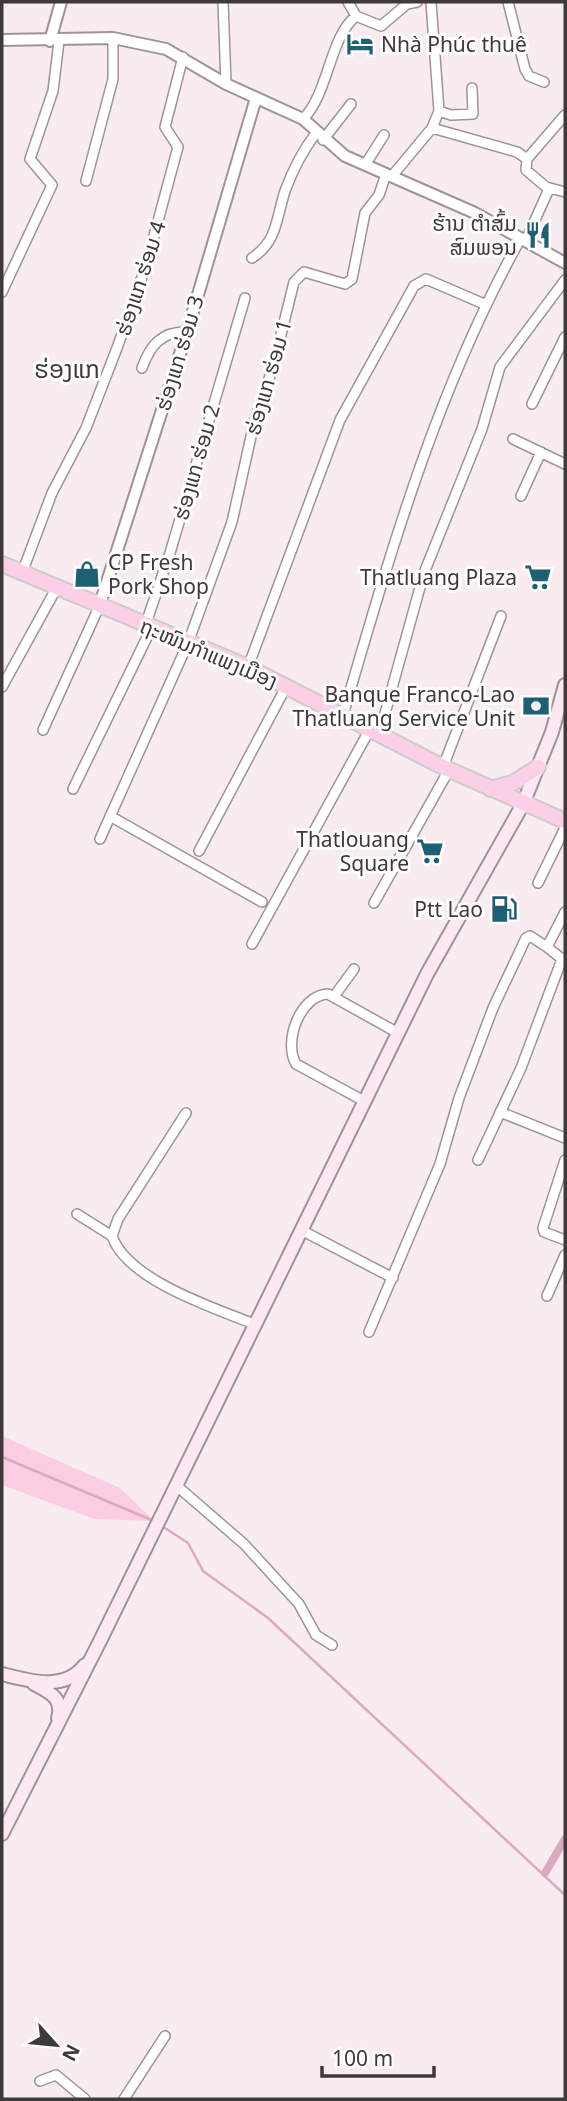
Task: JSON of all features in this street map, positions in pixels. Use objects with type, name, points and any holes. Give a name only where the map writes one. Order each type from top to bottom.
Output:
[{"type":"main road","name":"ຖະໜົນກຳແພງເມືອງ","points":[[2,564],[56,589],[248,667],[446,769],[565,821]]},
{"type":"main road","points":[[2,1834],[148,1545],[427,974],[523,804],[564,692]]},
{"type":"main road","points":[[490,789],[513,783],[538,767]]},
{"type":"main road","points":[[2,1674],[47,1683],[71,1677],[82,1669],[100,1641]]},
{"type":"main road","points":[[24,1679],[49,1692],[58,1701],[60,1714],[52,1736]]},
{"type":"street","points":[[2,292],[52,185],[30,159],[53,91],[55,41],[61,2]]},
{"type":"street","points":[[223,2],[226,84]]},
{"type":"street","points":[[348,2],[356,16],[383,26],[411,3]]},
{"type":"street","points":[[389,175],[432,128],[439,111],[431,2]]},
{"type":"street","points":[[508,2],[529,76],[544,82]]},
{"type":"street","points":[[303,119],[313,107],[337,47],[356,16]]},
{"type":"street","points":[[86,181],[113,79],[113,38]]},
{"type":"street","points":[[2,40],[113,38],[153,45],[183,57],[226,84],[303,119],[345,156],[524,239],[565,263]]},
{"type":"street","name":"ຮ່ອງແກ ຮ່ອມ 4","points":[[22,573],[52,493],[86,428],[145,269],[178,147],[165,127],[183,57]]},
{"type":"street","points":[[439,111],[451,115],[473,114],[472,88]]},
{"type":"street","name":"ຮ່ອງແກ ຮ່ອມ 3","points":[[99,607],[187,332],[256,98]]},
{"type":"street","points":[[251,258],[262,251],[275,233],[289,180],[320,136],[351,104]]},
{"type":"street","points":[[565,115],[527,159],[526,170],[549,189],[565,192]]},
{"type":"street","points":[[432,128],[517,152],[527,159]]},
{"type":"street","points":[[365,165],[383,135]]},
{"type":"street","name":"ຮ່ອງແກ ຮ່ອມ 1","points":[[188,643],[232,522],[254,423],[273,368],[294,282],[304,272],[345,284],[352,279],[365,213],[379,195],[389,175]]},
{"type":"street","points":[[343,715],[409,492],[484,304],[524,239],[549,189]]},
{"type":"street","points":[[248,667],[340,420],[414,286],[426,279],[484,304]]},
{"type":"street","points":[[252,944],[375,732],[424,573],[482,429],[500,367],[565,281]]},
{"type":"street","name":"ຮ່ອງແກ ຮ່ອມ 2","points":[[73,789],[148,627],[245,298]]},
{"type":"street","points":[[142,368],[149,349],[159,339],[172,332],[187,332]]},
{"type":"street","points":[[532,404],[565,337]]},
{"type":"street","points":[[513,439],[565,464]]},
{"type":"street","points":[[522,496],[541,452]]},
{"type":"street","points":[[2,687],[56,589]]},
{"type":"street","points":[[43,730],[99,607]]},
{"type":"street","points":[[374,903],[446,769],[501,616]]},
{"type":"street","points":[[100,839],[188,643]]},
{"type":"street","points":[[199,851],[287,685]]},
{"type":"street","points":[[110,816],[262,902]]},
{"type":"street","points":[[538,883],[565,828]]},
{"type":"street","points":[[547,947],[565,912]]},
{"type":"street","points":[[369,1332],[440,1164],[459,1098],[493,1008],[526,938],[530,936],[562,959],[521,1068],[478,1160]]},
{"type":"street","points":[[335,995],[354,969]]},
{"type":"street","points":[[364,1101],[296,1065],[292,1056],[295,1026],[307,1005],[318,995],[335,995],[398,1033]]},
{"type":"street","points":[[499,1112],[565,1139]]},
{"type":"street","points":[[112,1236],[118,1219],[186,1113]]},
{"type":"street","points":[[565,1160],[543,1228],[544,1232],[565,1240]]},
{"type":"street","points":[[77,1214],[112,1236],[133,1264],[157,1280],[254,1324]]},
{"type":"street","points":[[301,1230],[393,1278]]},
{"type":"street","points":[[547,1296],[565,1255]]},
{"type":"street","points":[[177,1486],[244,1544],[299,1604],[316,1635],[332,1645]]},
{"type":"street","points":[[124,2099],[165,2036]]},
{"type":"street","points":[[40,2081],[56,2075],[85,2099]]},
{"type":"shaded area","points":[[2,1436],[120,1488],[154,1521],[94,1519],[2,1485]]},
{"type":"waterway","points":[[2,1457],[154,1521]]},
{"type":"waterway","points":[[162,1526],[188,1543],[203,1571],[268,1618],[565,1895]]},
{"type":"waterway","points":[[545,1873],[565,1839]]},
{"type":"place","name":"Nhà Phúc thuê","points":[[360,44]]},
{"type":"place","name":"ຮ້ານ ຕຳສົ້ມ ສົມພອນ","points":[[538,235]]},
{"type":"place","name":"CP Fresh Pork Shop","points":[[87,574]]},
{"type":"place","name":"Thatluang Plaza","points":[[538,577]]},
{"type":"place","name":"Banque Franco-Lao Thatluang Service Unit","points":[[536,706]]},
{"type":"place","name":"Thatlouang Square","points":[[430,851]]},
{"type":"place","name":"Ptt Lao","points":[[504,909]]},
{"type":"district","name":"ຮ່ອງແກ","points":[[67,368]]}]
